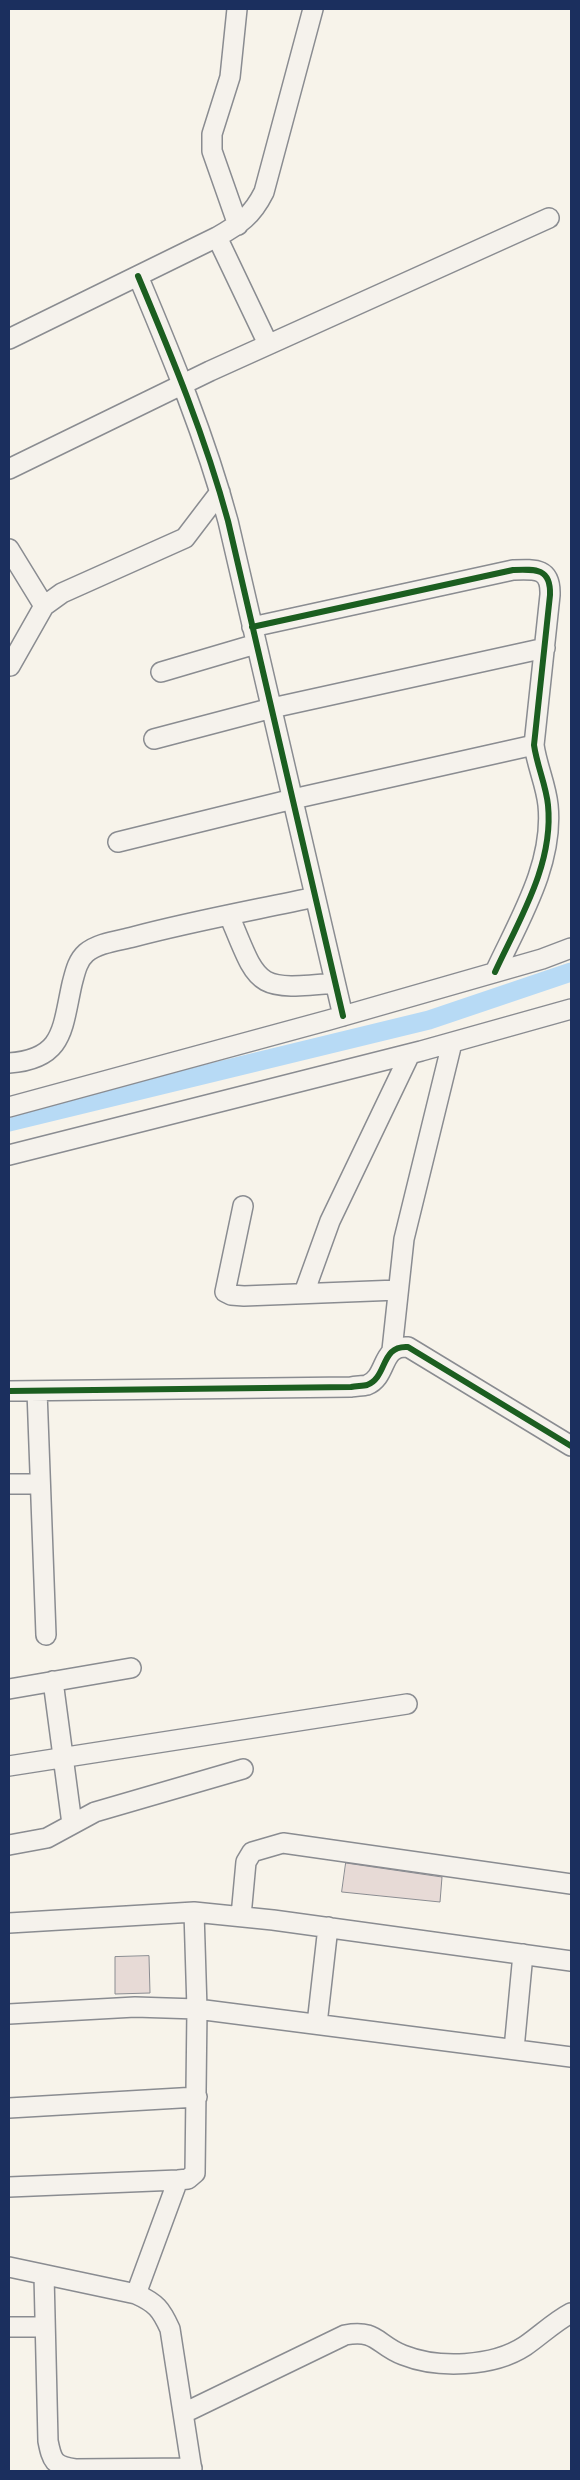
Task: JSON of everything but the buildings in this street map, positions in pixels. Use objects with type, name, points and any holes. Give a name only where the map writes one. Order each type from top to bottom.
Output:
[{"type":"street","points":[[237,9],[230,77],[212,134],[212,151],[238,225]]},
{"type":"street","points":[[9,339],[217,237],[238,225],[255,210],[264,192],[313,9]]},
{"type":"street","points":[[9,468],[268,344],[549,218]]},
{"type":"street","points":[[217,237],[268,344]]},
{"type":"street","points":[[138,276],[183,384],[212,462],[272,708],[343,1016]]},
{"type":"street","points":[[10,666],[44,606],[69,589],[185,538],[220,492]]},
{"type":"street","points":[[9,548],[44,606]]},
{"type":"street","points":[[161,672],[254,635],[479,577],[514,570],[532,569],[541,572],[550,584],[534,746],[536,763],[547,795],[549,827],[535,885],[495,972]]},
{"type":"street","points":[[154,739],[272,708],[545,648]]},
{"type":"street","points":[[118,842],[293,799],[534,746]]},
{"type":"street","points":[[9,1063],[22,1062],[39,1056],[54,1046],[62,1033],[76,968],[85,954],[106,944],[316,897]]},
{"type":"street","points":[[229,915],[254,972],[267,983],[294,987],[335,983]]},
{"type":"street","points":[[9,1107],[343,1016],[571,948]]},
{"type":"street","points":[[9,1155],[410,1054],[571,1009]]},
{"type":"street","points":[[9,1391],[352,1387],[368,1385],[376,1379],[392,1350],[404,1239],[452,1043]]},
{"type":"street","points":[[304,1293],[330,1221],[410,1054]]},
{"type":"street","points":[[243,1206],[225,1292],[231,1295],[244,1296],[398,1290]]},
{"type":"street","points":[[392,1350],[400,1346],[408,1347],[571,1446]]},
{"type":"street","points":[[37,1391],[46,1635]]},
{"type":"street","points":[[9,1484],[40,1484]]},
{"type":"street","points":[[9,1689],[131,1668]]},
{"type":"street","points":[[53,1681],[72,1824]]},
{"type":"street","points":[[9,1766],[407,1704]]},
{"type":"street","points":[[9,1845],[47,1838],[95,1812],[244,1769]]},
{"type":"street","points":[[242,1916],[246,1862],[252,1852],[283,1843],[571,1884]]},
{"type":"street","points":[[9,2187],[178,2180],[188,2178],[195,2173],[197,2009],[194,1912]]},
{"type":"street","points":[[9,1923],[194,1912],[328,1927],[571,1961]]},
{"type":"street","points":[[317,2024],[328,1927]]},
{"type":"street","points":[[514,2049],[523,1954]]},
{"type":"street","points":[[9,2014],[135,2007],[197,2009],[571,2057]]},
{"type":"street","points":[[9,2108],[197,2097]]},
{"type":"street","points":[[136,2294],[178,2180]]},
{"type":"street","points":[[9,2267],[136,2294],[150,2300],[161,2310],[170,2329],[192,2470],[74,2469],[60,2467],[52,2458],[48,2441],[44,2275]]},
{"type":"street","points":[[184,2414],[345,2335],[360,2332],[370,2334],[398,2354],[413,2359],[456,2364],[477,2363],[513,2352],[559,2319],[571,2313]]},
{"type":"street","points":[[9,2327],[46,2327]]},
{"type":"waterway","points":[[9,1122],[429,1020],[571,972]]},
{"type":"cycle path","points":[[138,276],[198,427],[228,521],[343,1016]]},
{"type":"cycle path","points":[[252,627],[513,570],[535,570],[545,575],[550,586],[550,595],[534,745],[548,805],[546,849],[533,891],[495,972]]},
{"type":"cycle path","points":[[9,1391],[351,1387],[367,1385],[374,1381],[388,1356],[399,1348],[408,1347],[571,1446]]}]
